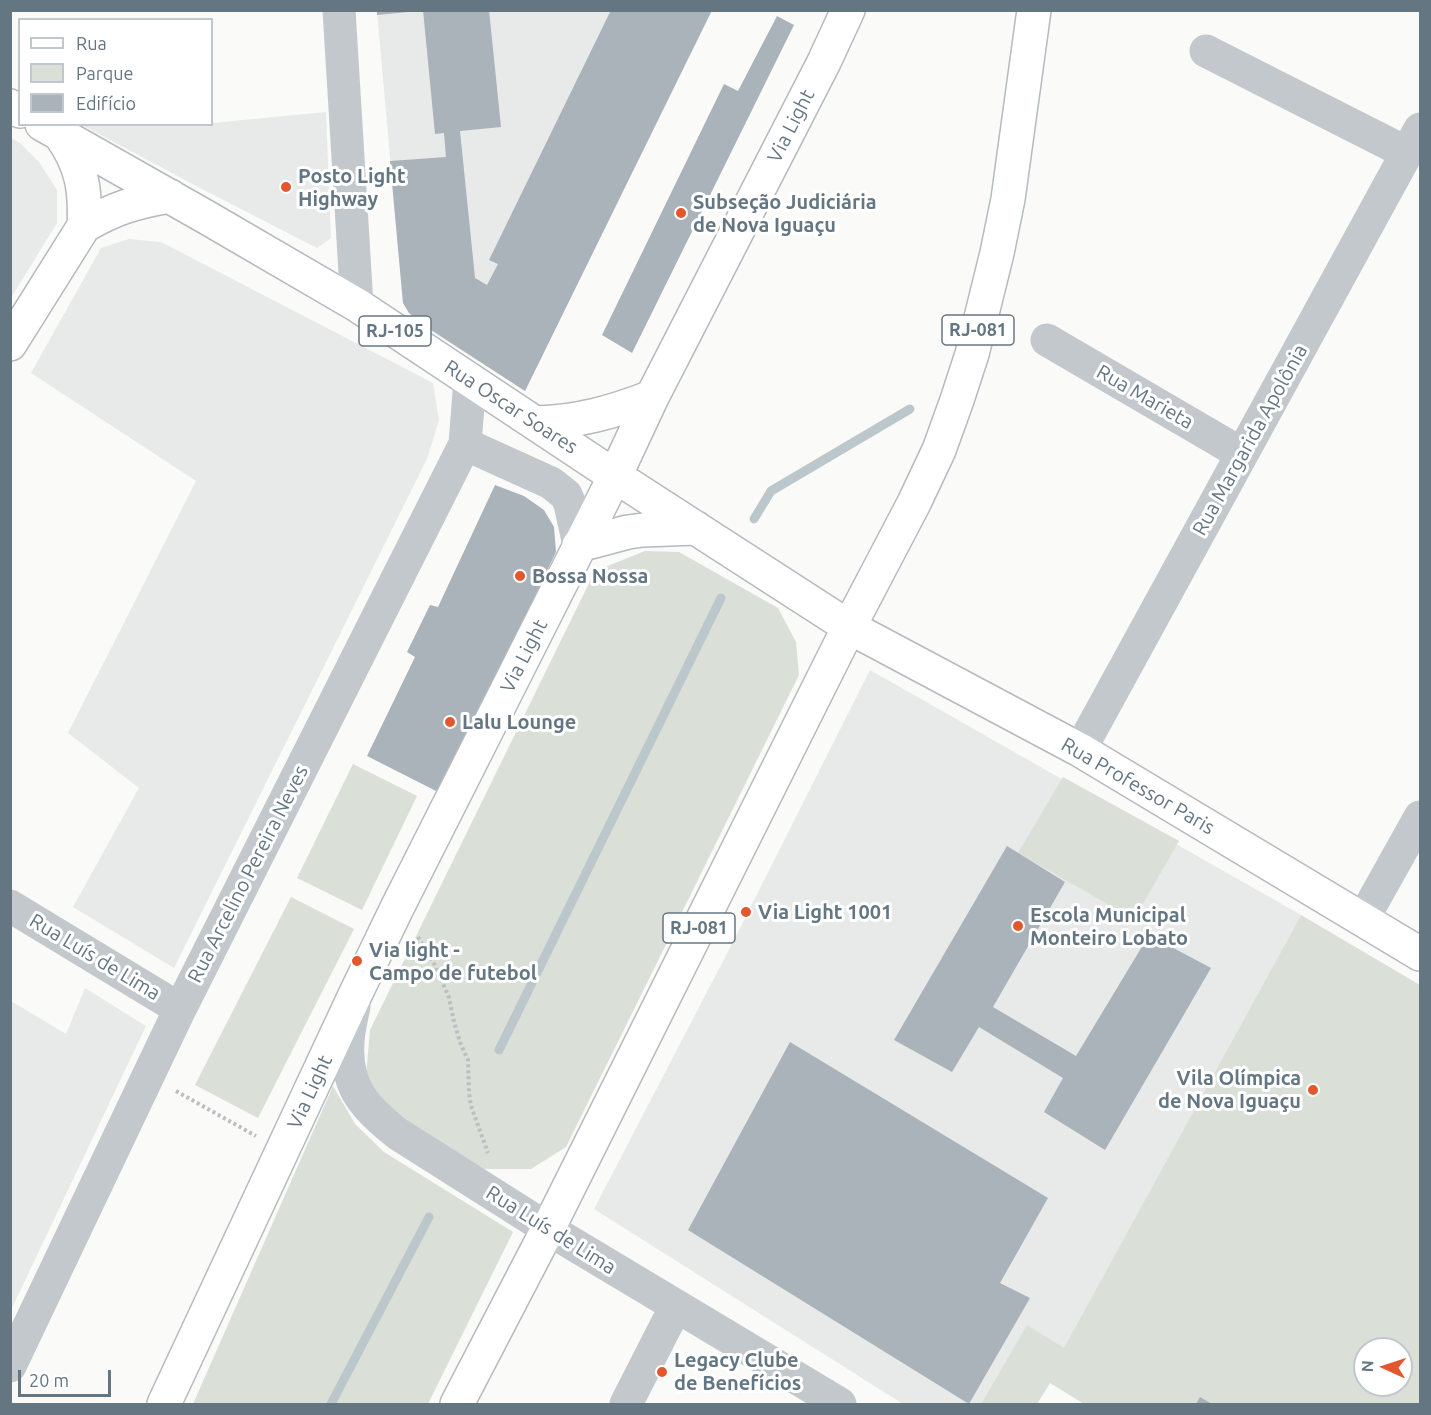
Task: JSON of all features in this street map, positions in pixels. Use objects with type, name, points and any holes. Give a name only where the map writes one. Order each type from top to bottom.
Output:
[{"type":"main road","name":"Via Light","points":[[164,1404],[398,906],[615,476],[652,397],[824,62],[848,10]]},
{"type":"main road","name":"RJ-081","points":[[457,1404],[548,1229],[939,450],[972,354],[997,253],[1008,199],[1034,10]]},
{"type":"main road","name":"Rua Oscar Soares","points":[[52,130],[357,305],[849,627]]},
{"type":"main road","name":"RJ-105","points":[[52,130],[71,150],[81,175],[85,206],[84,226]]},
{"type":"main road","points":[[10,344],[84,226],[126,206],[170,196]]},
{"type":"main road","points":[[536,423],[554,423],[589,417],[624,408],[652,397]]},
{"type":"main road","points":[[579,545],[628,532],[696,528]]},
{"type":"main road","name":"Rua Professor Paris","points":[[849,627],[1080,750],[1420,954]]},
{"type":"street","points":[[339,10],[357,305]]},
{"type":"street","points":[[1206,51],[1414,141]]},
{"type":"street","name":"Rua Margarida Apolônia","points":[[1080,750],[1414,141]]},
{"type":"street","name":"Rua Marieta","points":[[1047,340],[1242,454]]},
{"type":"street","name":"Rua Arcelino Pereira Neves","points":[[10,1366],[180,1009],[465,444],[470,380]]},
{"type":"street","points":[[465,444],[551,483],[562,492],[570,504],[579,545]]},
{"type":"street","points":[[1363,920],[1420,817]]},
{"type":"street","name":"Rua Luís de Lima","points":[[10,906],[180,1009]]},
{"type":"street","name":"Rua Luís de Lima","points":[[355,995],[348,1042],[351,1076],[363,1102],[377,1118],[398,1134],[548,1229],[840,1404]]},
{"type":"street","points":[[626,1404],[676,1306]]},
{"type":"path","points":[[398,906],[436,967],[449,998],[456,1030],[468,1060],[471,1106],[492,1164],[486,1190]]},
{"type":"path","points":[[148,1075],[263,1140]]},
{"type":"shaded area","points":[[377,11],[712,11],[525,391],[425,327],[409,313],[403,303]]},
{"type":"shaded area","points":[[326,112],[331,238],[317,248],[84,126],[213,126],[213,123]]},
{"type":"shaded area","points":[[11,138],[20,143],[39,162],[57,190],[57,223],[11,298]]},
{"type":"shaded area","points":[[129,239],[161,242],[433,383],[439,420],[427,459],[174,968],[73,907],[139,788],[68,733],[196,481],[31,373],[101,248]]},
{"type":"shaded area","points":[[870,670],[1301,915],[1064,1349],[1027,1326],[981,1404],[903,1404],[594,1209],[735,938]]},
{"type":"shaded area","points":[[85,988],[146,1026],[11,1310],[11,1001],[66,1034]]},
{"type":"green space","points":[[645,551],[679,552],[778,608],[796,642],[799,675],[566,1147],[531,1169],[484,1169],[387,1115],[366,1076],[370,1030],[595,571]]},
{"type":"green space","points":[[353,764],[417,796],[362,910],[297,878]]},
{"type":"green space","points":[[1063,777],[1179,841],[1134,919],[1018,853]]},
{"type":"green space","points":[[291,897],[354,929],[258,1118],[195,1085]]},
{"type":"green space","name":"Vila Olímpica de Nova Iguaçu","points":[[1301,915],[1420,985],[1420,1404],[1084,1404],[1050,1383],[1037,1404],[981,1404],[1027,1325],[1064,1348]]},
{"type":"green space","points":[[333,1086],[355,1124],[384,1152],[513,1232],[428,1404],[193,1404]]},
{"type":"building","points":[[377,10],[408,10],[408,12],[377,15]]},
{"type":"building","points":[[423,10],[489,10],[501,127],[460,131],[475,278],[487,285],[498,264],[489,260],[611,10],[712,10],[525,391],[425,326],[409,313],[403,303],[390,161],[446,157],[444,133],[435,134]]},
{"type":"building","name":"Subseção Judiciária de Nova Iguaçu","points":[[777,16],[794,25],[632,353],[602,335],[724,84],[738,91]]},
{"type":"building","points":[[495,485],[524,496],[544,510],[554,527],[556,552],[440,793],[367,756],[415,657],[407,652],[430,605],[438,607]]},
{"type":"building","points":[[1007,846],[1065,882],[993,1007],[1076,1056],[1149,935],[1211,968],[1105,1150],[1044,1112],[1063,1078],[979,1027],[952,1072],[894,1040]]},
{"type":"building","points":[[790,1042],[1048,1198],[1000,1283],[1030,1298],[969,1404],[688,1230]]},
{"type":"building","points":[[1200,1397],[1212,1404],[1196,1404]]},
{"type":"waterway","points":[[754,519],[771,491],[910,409]]},
{"type":"waterway","points":[[499,1050],[721,598]]},
{"type":"waterway","points":[[331,1404],[429,1217]]},
{"type":"place","name":"Posto Light Highway","points":[[286,187]]},
{"type":"place","name":"Subseção Judiciária de Nova Iguaçu","points":[[681,213]]},
{"type":"place","name":"Bossa Nossa","points":[[520,576]]},
{"type":"place","name":"Lalu Lounge","points":[[450,722]]},
{"type":"place","name":"Via Light 1001","points":[[746,912]]},
{"type":"place","name":"Escola Municipal Monteiro Lobato","points":[[1018,926]]},
{"type":"place","name":"Via light - Campo de futebol","points":[[357,961]]},
{"type":"place","name":"Vila Olímpica de Nova Iguaçu","points":[[1313,1090]]},
{"type":"place","name":"Legacy Clube de Benefícios","points":[[662,1372]]}]
